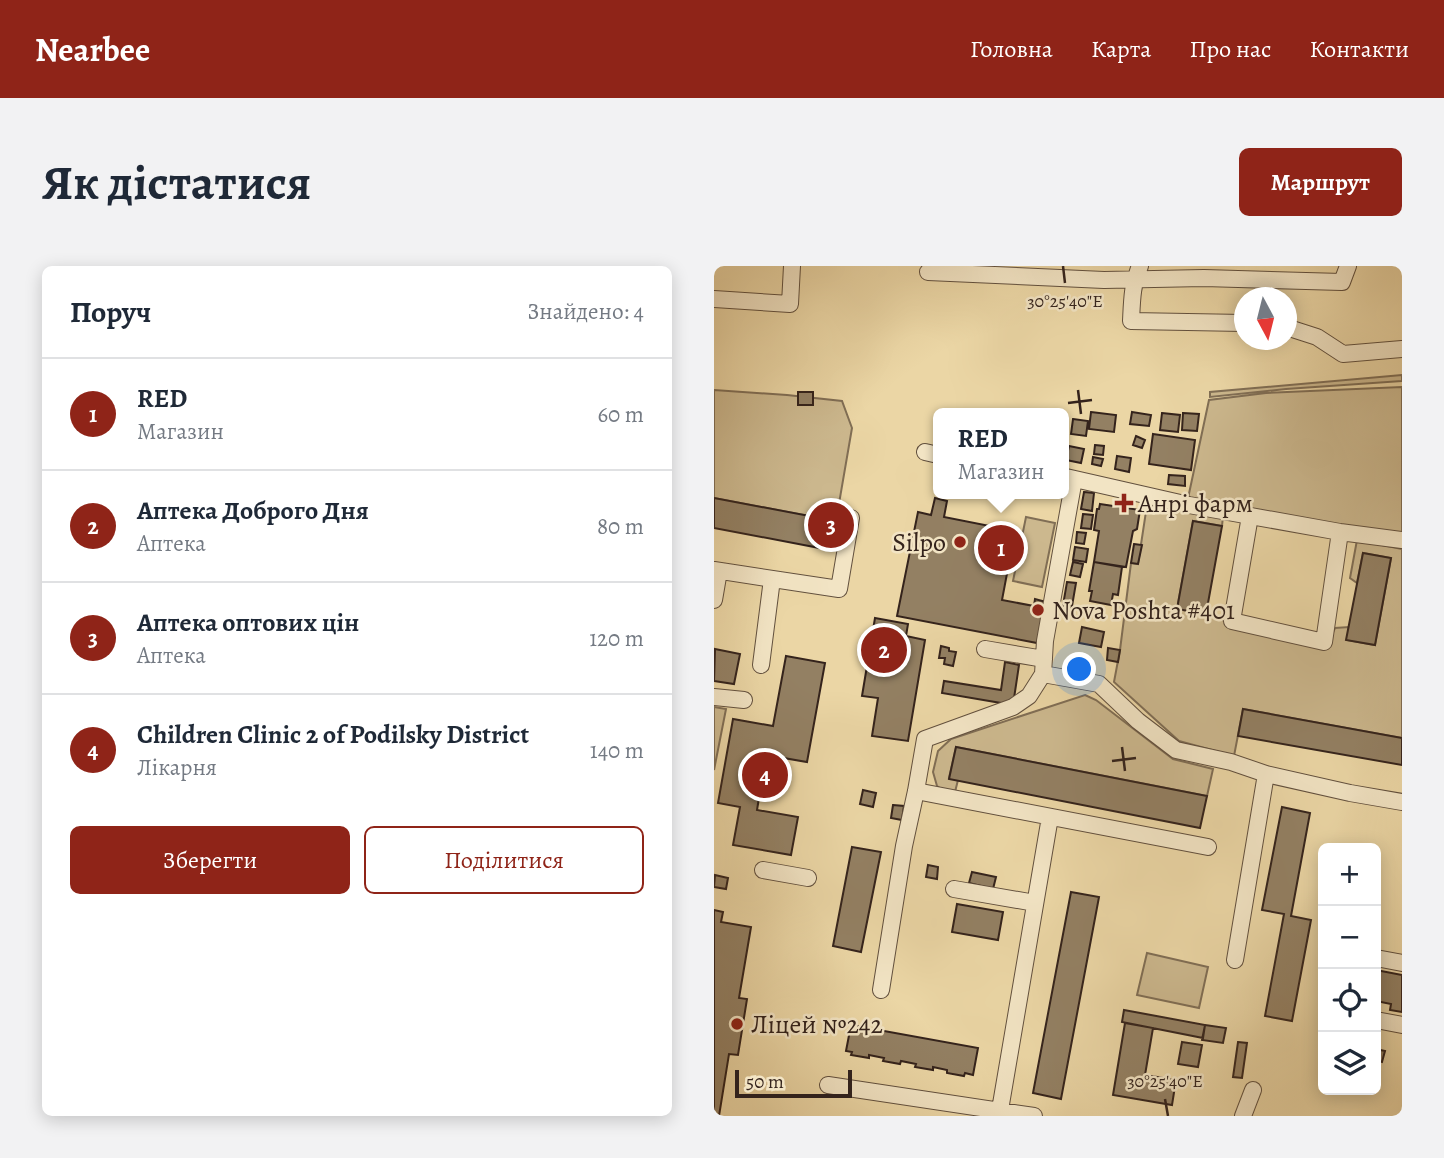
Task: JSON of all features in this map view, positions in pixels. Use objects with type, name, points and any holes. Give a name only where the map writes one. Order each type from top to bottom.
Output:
[{"type":"street","points":[[714,299],[790,304],[792,266]]},
{"type":"street","points":[[928,272],[1104,280],[1138,272],[1204,278],[1342,282],[1348,266]]},
{"type":"street","points":[[1138,272],[1132,299],[1131,321],[1234,323]]},
{"type":"street","points":[[1297,331],[1317,337],[1343,354],[1402,349]]},
{"type":"street","points":[[1069,478],[1189,505],[1340,532],[1402,540]]},
{"type":"street","points":[[881,990],[904,846],[925,739],[1013,707],[1029,696],[1044,666],[1045,642],[1066,499]]},
{"type":"street","points":[[1250,516],[1231,621],[1324,642],[1340,532]]},
{"type":"street","points":[[714,600],[717,570],[839,589],[851,518]]},
{"type":"street","points":[[761,665],[772,579]]},
{"type":"street","points":[[985,649],[1099,684],[1138,721],[1176,750],[1231,762],[1266,774],[1402,802]]},
{"type":"street","points":[[714,697],[744,701]]},
{"type":"street","points":[[1235,960],[1266,774]]},
{"type":"street","points":[[916,791],[1209,847]]},
{"type":"street","points":[[1000,1110],[1051,817]]},
{"type":"street","points":[[763,870],[808,878]]},
{"type":"street","points":[[954,889],[1035,903]]},
{"type":"street","points":[[1381,959],[1402,963]]},
{"type":"street","points":[[1381,1021],[1402,1025]]},
{"type":"street","points":[[828,1085],[1034,1116]]},
{"type":"street","points":[[1243,1116],[1253,1090]]},
{"type":"shaded area","points":[[1402,375],[1402,381],[1210,397],[1210,392]]},
{"type":"shaded area","points":[[1402,387],[1402,538],[1187,503],[1209,400],[1266,393]]},
{"type":"shaded area","points":[[714,390],[842,401],[852,428],[836,521],[714,498]]},
{"type":"shaded area","points":[[1147,505],[1223,516],[1222,526],[1193,521],[1177,609],[1206,614],[1225,621],[1330,639],[1335,628],[1349,627],[1347,640],[1375,645],[1391,558],[1363,553],[1357,583],[1350,578],[1357,540],[1402,549],[1402,738],[1243,709],[1234,756],[1179,741],[1114,682],[1131,563],[1138,564]]},
{"type":"shaded area","points":[[1026,517],[1055,523],[1042,587],[1013,581]]},
{"type":"shaded area","points":[[1085,695],[1096,700],[1173,759],[1213,769],[1207,796],[956,747],[949,778],[958,780],[955,792],[945,792],[937,786],[933,772],[938,751],[951,739]]},
{"type":"shaded area","points":[[714,707],[726,709],[714,770]]},
{"type":"shaded area","points":[[1147,953],[1208,967],[1199,1008],[1137,995]]},
{"type":"building","points":[[798,392],[813,392],[813,405],[798,405]]},
{"type":"building","points":[[1091,412],[1116,415],[1114,432],[1089,429]]},
{"type":"building","points":[[1132,412],[1151,415],[1149,426],[1130,424]]},
{"type":"building","points":[[1162,413],[1180,415],[1178,432],[1160,430]]},
{"type":"building","points":[[1183,413],[1199,414],[1197,431],[1182,430]]},
{"type":"building","points":[[1073,419],[1088,421],[1086,436],[1071,434]]},
{"type":"building","points":[[1153,434],[1195,440],[1191,470],[1149,464]]},
{"type":"building","points":[[1136,436],[1145,440],[1142,448],[1133,445]]},
{"type":"building","points":[[1095,445],[1104,446],[1103,455],[1094,454]]},
{"type":"building","points":[[1069,446],[1084,449],[1081,463],[1069,461]]},
{"type":"building","points":[[1117,456],[1131,458],[1129,472],[1115,469]]},
{"type":"building","points":[[1093,457],[1103,459],[1101,466],[1092,464]]},
{"type":"building","points":[[1169,475],[1185,476],[1185,486],[1168,484]]},
{"type":"building","points":[[1084,492],[1094,493],[1092,511],[1081,509]]},
{"type":"building","points":[[714,498],[836,521],[830,550],[714,528]]},
{"type":"building","points":[[935,499],[939,499],[947,501],[944,517],[1015,531],[1002,600],[1034,606],[1035,599],[1046,602],[1037,643],[897,616],[918,512],[931,515]]},
{"type":"building","points":[[1100,504],[1140,510],[1126,567],[1094,562],[1099,531],[1094,530]]},
{"type":"building","points":[[1083,514],[1093,515],[1091,529],[1081,528]]},
{"type":"building","points":[[1193,521],[1222,526],[1206,614],[1177,609]]},
{"type":"building","points":[[1077,532],[1086,533],[1084,544],[1076,543]]},
{"type":"building","points":[[1134,544],[1142,545],[1138,564],[1131,563]]},
{"type":"building","points":[[1075,547],[1088,549],[1086,562],[1073,560]]},
{"type":"building","points":[[1363,553],[1391,558],[1375,645],[1346,640]]},
{"type":"building","points":[[1073,562],[1083,564],[1080,577],[1070,575]]},
{"type":"building","points":[[1094,562],[1122,567],[1118,595],[1113,594],[1111,605],[1090,601]]},
{"type":"building","points":[[1067,582],[1076,583],[1071,612],[1062,611]]},
{"type":"building","points":[[875,618],[908,624],[906,636],[925,640],[908,741],[872,736],[878,698],[862,696]]},
{"type":"building","points":[[1082,627],[1104,632],[1101,647],[1079,643]]},
{"type":"building","points":[[941,646],[956,652],[953,666],[944,664],[945,658],[939,658]]},
{"type":"building","points":[[1108,648],[1120,650],[1118,662],[1107,660]]},
{"type":"building","points":[[715,649],[740,654],[734,684],[714,681]]},
{"type":"building","points":[[786,656],[825,663],[807,762],[766,755],[757,810],[798,817],[791,855],[733,845],[740,807],[718,803],[733,719],[773,726]]},
{"type":"building","points":[[1005,662],[1019,665],[1013,705],[942,693],[944,681],[1001,690]]},
{"type":"building","points":[[1243,709],[1402,738],[1402,765],[1238,736]]},
{"type":"building","points":[[956,747],[1207,796],[1200,828],[949,779]]},
{"type":"building","points":[[863,790],[876,793],[873,807],[860,804]]},
{"type":"building","points":[[893,805],[904,806],[902,820],[891,818]]},
{"type":"building","points":[[1282,807],[1310,813],[1291,916],[1311,920],[1292,1021],[1265,1016],[1284,914],[1262,910]]},
{"type":"building","points":[[852,847],[881,852],[861,952],[833,946]]},
{"type":"building","points":[[928,865],[938,867],[937,879],[926,877]]},
{"type":"building","points":[[972,872],[996,877],[993,889],[969,883]]},
{"type":"building","points":[[715,875],[728,878],[726,889],[714,887]]},
{"type":"building","points":[[1071,892],[1099,897],[1061,1099],[1033,1093]]},
{"type":"building","points":[[957,904],[1003,912],[998,940],[952,932]]},
{"type":"building","points":[[714,910],[723,912],[721,922],[751,927],[739,998],[747,999],[738,1055],[729,1054],[719,1116],[714,1116]]},
{"type":"building","points":[[1381,971],[1402,975],[1402,1012],[1390,1010],[1391,1004],[1381,1002]]},
{"type":"building","points":[[1124,1010],[1205,1025],[1203,1038],[1122,1022]]},
{"type":"building","points":[[1125,1023],[1153,1028],[1145,1075],[1176,1080],[1172,1105],[1113,1095]]},
{"type":"building","points":[[851,1025],[978,1048],[973,1075],[947,1073],[947,1070],[933,1067],[933,1070],[915,1067],[916,1064],[901,1061],[900,1064],[883,1061],[884,1058],[869,1055],[869,1058],[851,1055],[852,1052],[846,1051]]},
{"type":"building","points":[[1205,1025],[1226,1028],[1223,1043],[1202,1040]]},
{"type":"building","points":[[1182,1042],[1202,1045],[1198,1067],[1178,1064]]},
{"type":"building","points":[[1238,1042],[1247,1043],[1242,1078],[1233,1077]]},
{"type":"place","name":"Анрі фарм","points":[[1124,503]]},
{"type":"place","name":"Аптека оптових цін","points":[[831,525]]},
{"type":"place","name":"Silpo","points":[[960,542]]},
{"type":"place","name":"RED","points":[[1001,548]]},
{"type":"place","name":"Nova Poshta #401","points":[[1038,610]]},
{"type":"place","name":"Аптека Доброго Дня","points":[[884,650]]},
{"type":"place","name":"Children Clinic 2 of Podilsky District","points":[[765,775]]},
{"type":"place","name":"Ліцей №242","points":[[737,1024]]}]
